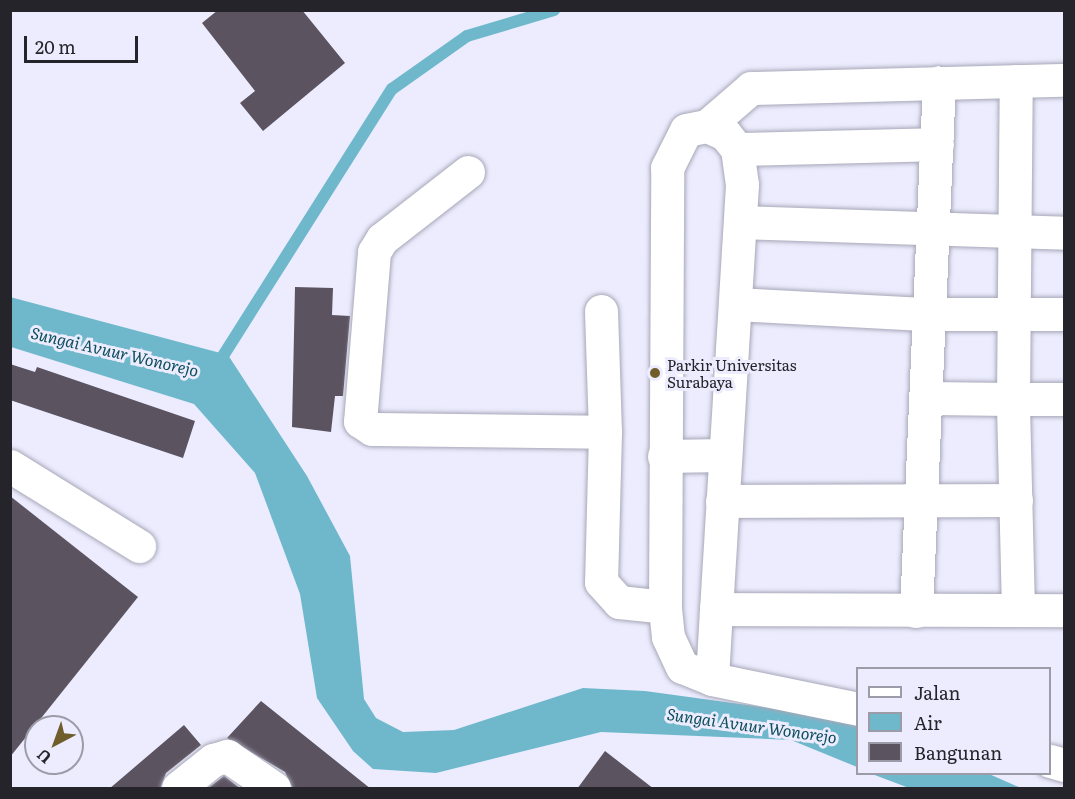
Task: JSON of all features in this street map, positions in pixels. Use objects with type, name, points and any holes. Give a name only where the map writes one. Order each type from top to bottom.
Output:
[{"type":"street","points":[[856,709],[712,679],[682,667],[668,637],[665,607],[664,456],[667,168],[686,130],[706,126],[750,88],[1065,80]]},
{"type":"street","points":[[1016,81],[1014,399],[1018,610]]},
{"type":"street","points":[[916,611],[939,82]]},
{"type":"street","points":[[706,126],[725,134],[737,149],[740,222],[712,679]]},
{"type":"street","points":[[737,149],[937,144]]},
{"type":"street","points":[[468,172],[382,239],[374,252],[360,421],[372,429],[605,432]]},
{"type":"street","points":[[740,222],[1065,233]]},
{"type":"street","points":[[735,304],[929,314],[1065,314]]},
{"type":"street","points":[[601,311],[605,432],[601,582],[618,602],[665,607]]},
{"type":"street","points":[[926,398],[1065,399]]},
{"type":"street","points":[[664,456],[725,455]]},
{"type":"street","points":[[10,466],[139,546]]},
{"type":"street","points":[[722,501],[921,504],[1016,500]]},
{"type":"street","points":[[716,609],[1065,610]]},
{"type":"street","points":[[178,789],[213,760],[227,756],[274,789]]},
{"type":"water","name":"Sungai Avuur Wonorejo","points":[[10,297],[228,355],[307,476],[350,556],[364,699],[376,718],[403,732],[454,730],[583,688],[645,691],[856,720],[856,767],[791,740],[601,732],[436,773],[373,769],[353,751],[317,698],[300,594],[255,473],[194,404],[11,347]]},
{"type":"water","points":[[875,775],[991,775],[1021,788],[909,788]]},
{"type":"building","points":[[218,10],[302,10],[345,63],[263,131],[240,103],[255,91],[202,23]]},
{"type":"building","points":[[295,287],[333,288],[332,315],[350,316],[343,396],[335,396],[331,432],[292,427]]},
{"type":"building","points":[[10,364],[35,372],[37,367],[195,421],[183,458],[10,400]]},
{"type":"building","points":[[10,496],[138,597],[44,715],[24,715],[24,740],[10,757]]},
{"type":"building","points":[[261,701],[371,789],[293,789],[285,772],[227,738]]},
{"type":"building","points":[[184,725],[201,745],[166,773],[160,789],[109,789]]},
{"type":"building","points":[[605,751],[654,789],[577,789]]},
{"type":"building","points":[[224,776],[241,789],[207,789]]},
{"type":"waterway","points":[[216,367],[392,89],[467,36],[554,10]]},
{"type":"place","name":"Parkir Universitas Surabaya","points":[[655,373]]}]
